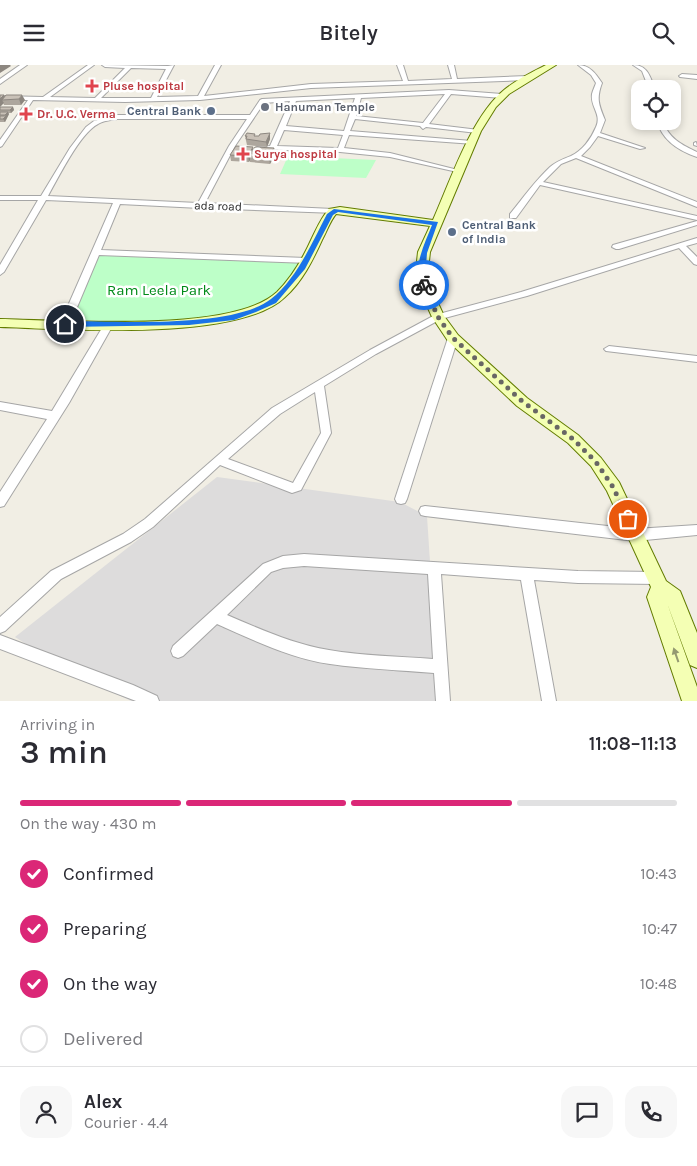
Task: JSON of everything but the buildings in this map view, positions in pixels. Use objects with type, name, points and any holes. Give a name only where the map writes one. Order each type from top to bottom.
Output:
[{"type":"main road","points":[[552,65],[527,78],[493,106],[475,137],[436,224],[424,253],[421,279],[438,317],[453,338],[522,401],[573,439],[596,462],[613,487],[659,583],[674,597],[697,658]]},
{"type":"main road","name":"ada road","points":[[333,211],[340,210],[436,224]]},
{"type":"main road","points":[[0,323],[108,325],[189,323],[234,318],[244,315],[274,301],[303,268],[333,211]]},
{"type":"main road","points":[[659,583],[656,597],[692,701]]},
{"type":"street","points":[[0,82],[24,65]]},
{"type":"street","points":[[45,99],[91,65]]},
{"type":"street","points":[[105,65],[171,67],[154,99]]},
{"type":"street","points":[[200,98],[218,65]]},
{"type":"street","points":[[400,65],[406,83]]},
{"type":"street","points":[[451,65],[455,81]]},
{"type":"street","points":[[513,216],[539,183],[560,163],[576,156],[598,134],[602,120],[596,104],[598,83],[593,74],[581,65]]},
{"type":"street","points":[[636,65],[644,70],[648,80]]},
{"type":"street","points":[[98,99],[129,67]]},
{"type":"street","points":[[682,77],[697,77]]},
{"type":"street","points":[[0,272],[72,149],[88,128],[119,108],[154,99],[200,98],[311,86],[527,78]]},
{"type":"street","points":[[200,206],[232,146],[262,101],[449,92],[502,97]]},
{"type":"street","points":[[415,138],[449,92]]},
{"type":"street","points":[[340,151],[348,133],[359,96]]},
{"type":"street","points":[[0,98],[98,99],[119,108],[251,117]]},
{"type":"street","points":[[0,145],[4,134],[32,98]]},
{"type":"street","points":[[273,148],[294,99]]},
{"type":"street","points":[[353,117],[425,124],[475,137]]},
{"type":"street","points":[[282,128],[415,138],[475,137]]},
{"type":"street","points":[[664,130],[667,136],[676,143],[697,155]]},
{"type":"street","points":[[598,134],[642,148]]},
{"type":"street","points":[[396,156],[398,137]]},
{"type":"street","points":[[232,146],[241,147]]},
{"type":"street","points":[[250,147],[340,151],[396,156],[460,172]]},
{"type":"street","points":[[576,156],[697,205]]},
{"type":"street","points":[[539,183],[697,218]]},
{"type":"street","name":"ada road","points":[[0,198],[44,198],[333,211]]},
{"type":"street","points":[[65,324],[118,202]]},
{"type":"street","points":[[616,247],[697,223]]},
{"type":"street","points":[[0,626],[56,575],[127,538],[149,523],[276,411],[438,317],[524,294],[697,240]]},
{"type":"street","points":[[680,245],[697,262]]},
{"type":"street","points":[[96,252],[306,261]]},
{"type":"street","points":[[0,502],[55,416],[108,325]]},
{"type":"street","points":[[401,499],[453,338]]},
{"type":"street","points":[[609,349],[697,359]]},
{"type":"street","points":[[219,460],[292,488],[297,487],[326,433],[319,385]]},
{"type":"street","points":[[0,406],[55,416]]},
{"type":"street","points":[[424,511],[635,535],[697,529]]},
{"type":"street","points":[[178,651],[267,567],[283,562],[304,560],[659,583]]},
{"type":"street","points":[[434,568],[443,701]]},
{"type":"street","points":[[526,574],[549,701]]},
{"type":"street","points":[[216,617],[268,639],[329,657],[441,667]]},
{"type":"street","points":[[0,642],[133,692],[152,701]]},
{"type":"shaded area","points":[[217,477],[400,502],[427,516],[439,701],[131,701],[69,671],[15,637]]},
{"type":"green space","points":[[288,156],[376,160],[366,178],[280,174]]},
{"type":"green space","name":"Ram Leela Park","points":[[99,255],[301,262],[270,301],[234,317],[176,322],[70,320]]},
{"type":"way so far","points":[[424,285],[438,317],[453,338],[522,401],[573,439],[596,462],[613,487],[628,519]]},
{"type":"place","name":"Pluse hospital","points":[[92,86]]},
{"type":"place","name":"Hanuman Temple","points":[[265,107]]},
{"type":"place","name":"Central Bank","points":[[211,111]]},
{"type":"place","name":"Dr. U.C. Verma","points":[[26,114]]},
{"type":"place","name":"Surya hospital","points":[[243,154]]},
{"type":"place","name":"Central Bank of India","points":[[452,232]]},
{"type":"route","points":[[65,324],[189,323],[234,318],[254,311],[274,301],[303,268],[330,214],[337,210],[436,224],[424,253],[421,279],[424,285]]}]
